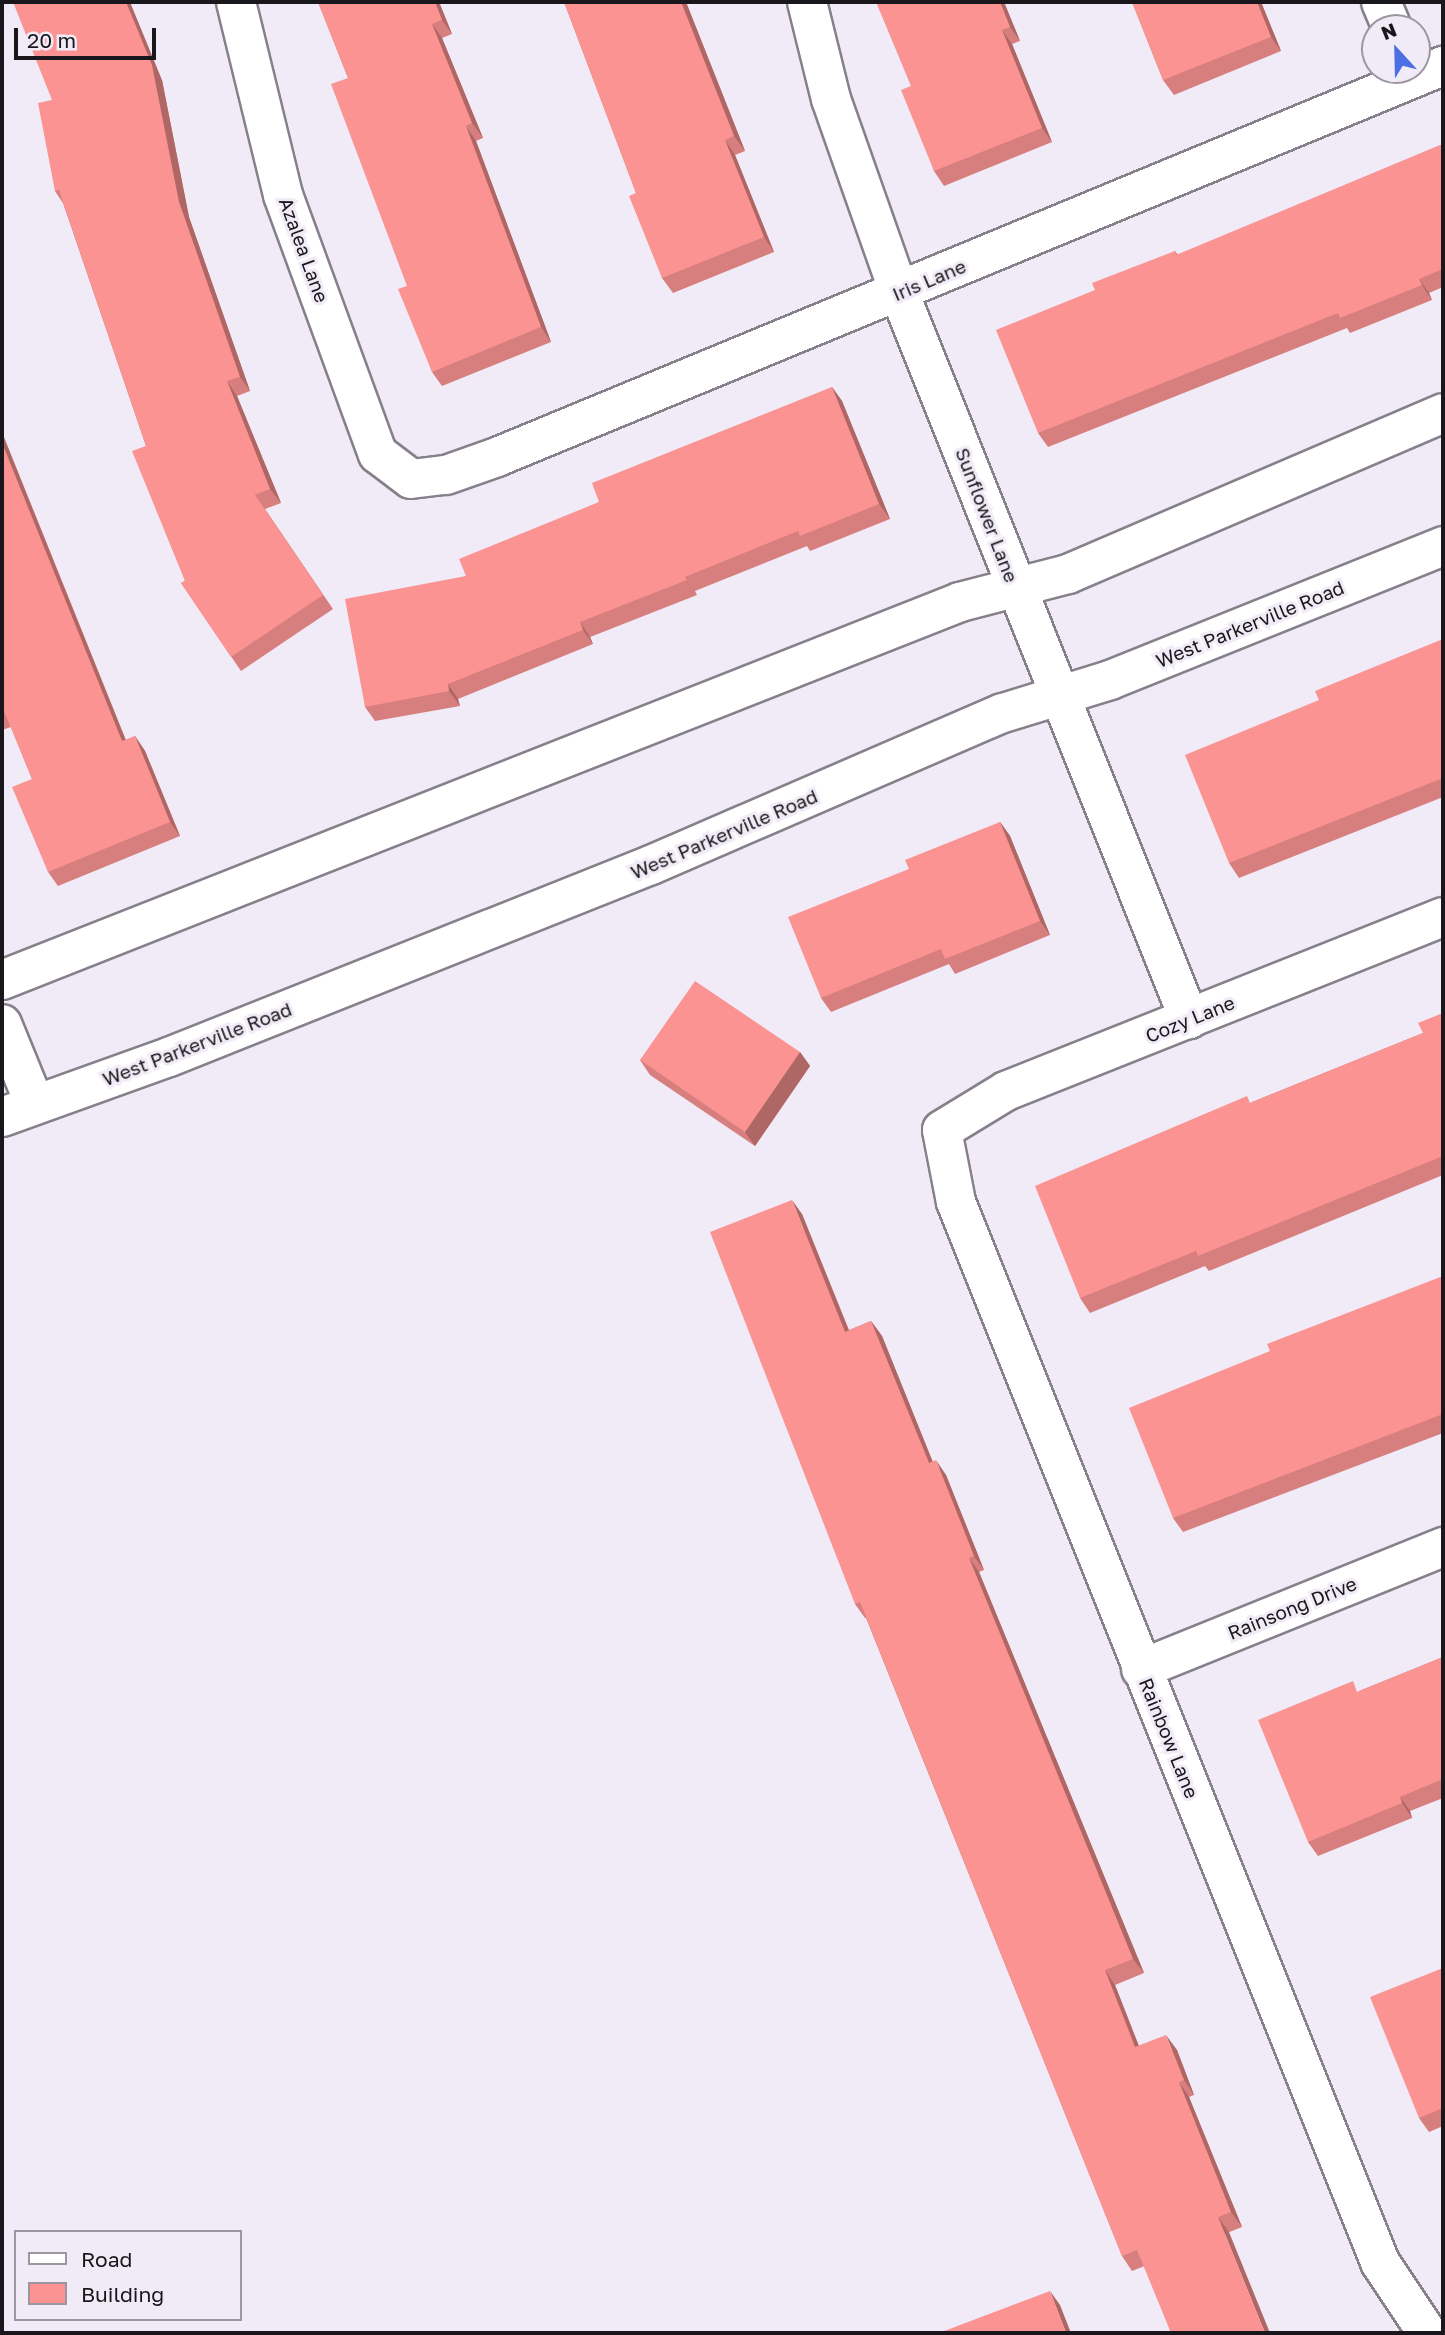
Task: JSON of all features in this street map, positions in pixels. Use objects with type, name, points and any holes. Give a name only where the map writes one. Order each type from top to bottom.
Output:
[{"type":"street","name":"Azalea Lane","points":[[236,2],[283,195],[378,454],[411,479]]},
{"type":"street","name":"Sunflower Lane","points":[[807,2],[831,99],[899,292],[1189,1020]]},
{"type":"street","name":"Iris Lane","points":[[411,479],[446,475],[497,457],[899,292],[1391,84]]},
{"type":"street","points":[[2,980],[960,602],[1068,574],[1443,412]]},
{"type":"street","name":"West Parkerville Road","points":[[18,1111],[169,1057],[639,871],[1003,713],[1110,680],[1443,546]]},
{"type":"street","name":"Cozy Lane","points":[[942,1130],[1006,1091],[1443,917]]},
{"type":"street","points":[[2,1024],[18,1111]]},
{"type":"street","name":"Rainbow Lane","points":[[942,1130],[956,1202],[1140,1669],[1380,2262],[1428,2325]]},
{"type":"street","name":"Rainsong Drive","points":[[1140,1669],[1443,1547]]},
{"type":"building","points":[[13,2],[126,2],[152,65],[179,202],[240,377],[227,381],[270,489],[255,495],[323,595],[231,657],[181,583],[185,581],[132,451],[146,446],[59,190],[55,191],[38,103],[52,100]]},
{"type":"building","points":[[318,2],[435,2],[442,20],[432,24],[472,123],[466,126],[541,327],[432,372],[398,289],[407,286],[331,84],[348,78]]},
{"type":"building","points":[[564,2],[681,2],[734,136],[725,140],[764,237],[662,278],[629,196],[636,193]]},
{"type":"building","points":[[876,2],[1000,2],[1010,27],[1002,30],[1042,128],[934,171],[901,90],[911,86]]},
{"type":"building","points":[[1132,2],[1257,2],[1271,37],[1163,80]]},
{"type":"building","points":[[1443,144],[1443,269],[1419,279],[1422,285],[1340,318],[1338,313],[1038,433],[996,330],[1095,290],[1092,283],[1175,251],[1176,255]]},
{"type":"building","points":[[832,387],[879,504],[800,536],[798,531],[685,577],[687,580],[580,622],[583,630],[448,684],[449,691],[365,707],[345,599],[466,576],[459,559],[599,502],[592,483]]},
{"type":"building","points":[[2,443],[122,741],[135,736],[170,822],[48,872],[12,787],[32,779],[4,711],[2,712]]},
{"type":"building","points":[[1443,639],[1443,778],[1229,863],[1185,755],[1319,700],[1315,691]]},
{"type":"building","points":[[1000,822],[1040,921],[945,959],[941,949],[821,998],[788,917],[909,869],[905,860]]},
{"type":"building","points":[[695,981],[800,1052],[745,1132],[640,1060]]},
{"type":"building","points":[[1443,1013],[1443,1156],[1198,1256],[1196,1251],[1080,1298],[1035,1186],[1247,1096],[1250,1103],[1423,1033],[1418,1023]]},
{"type":"building","points":[[792,1200],[845,1332],[871,1321],[929,1463],[936,1460],[974,1556],[969,1558],[1133,1959],[1105,1970],[1135,2047],[1166,2035],[1184,2080],[1179,2082],[1231,2212],[1218,2217],[1265,2333],[1171,2333],[1137,2250],[1122,2256],[860,1602],[855,1604],[710,1232]]},
{"type":"building","points":[[1443,1276],[1443,1414],[1173,1518],[1129,1408],[1270,1351],[1267,1344]]},
{"type":"building","points":[[1443,1657],[1443,1779],[1400,1797],[1402,1803],[1308,1842],[1258,1720],[1353,1681],[1357,1692]]},
{"type":"building","points":[[1443,1968],[1443,2108],[1419,2118],[1370,1997]]},
{"type":"building","points":[[1050,2291],[1066,2333],[939,2333]]}]
